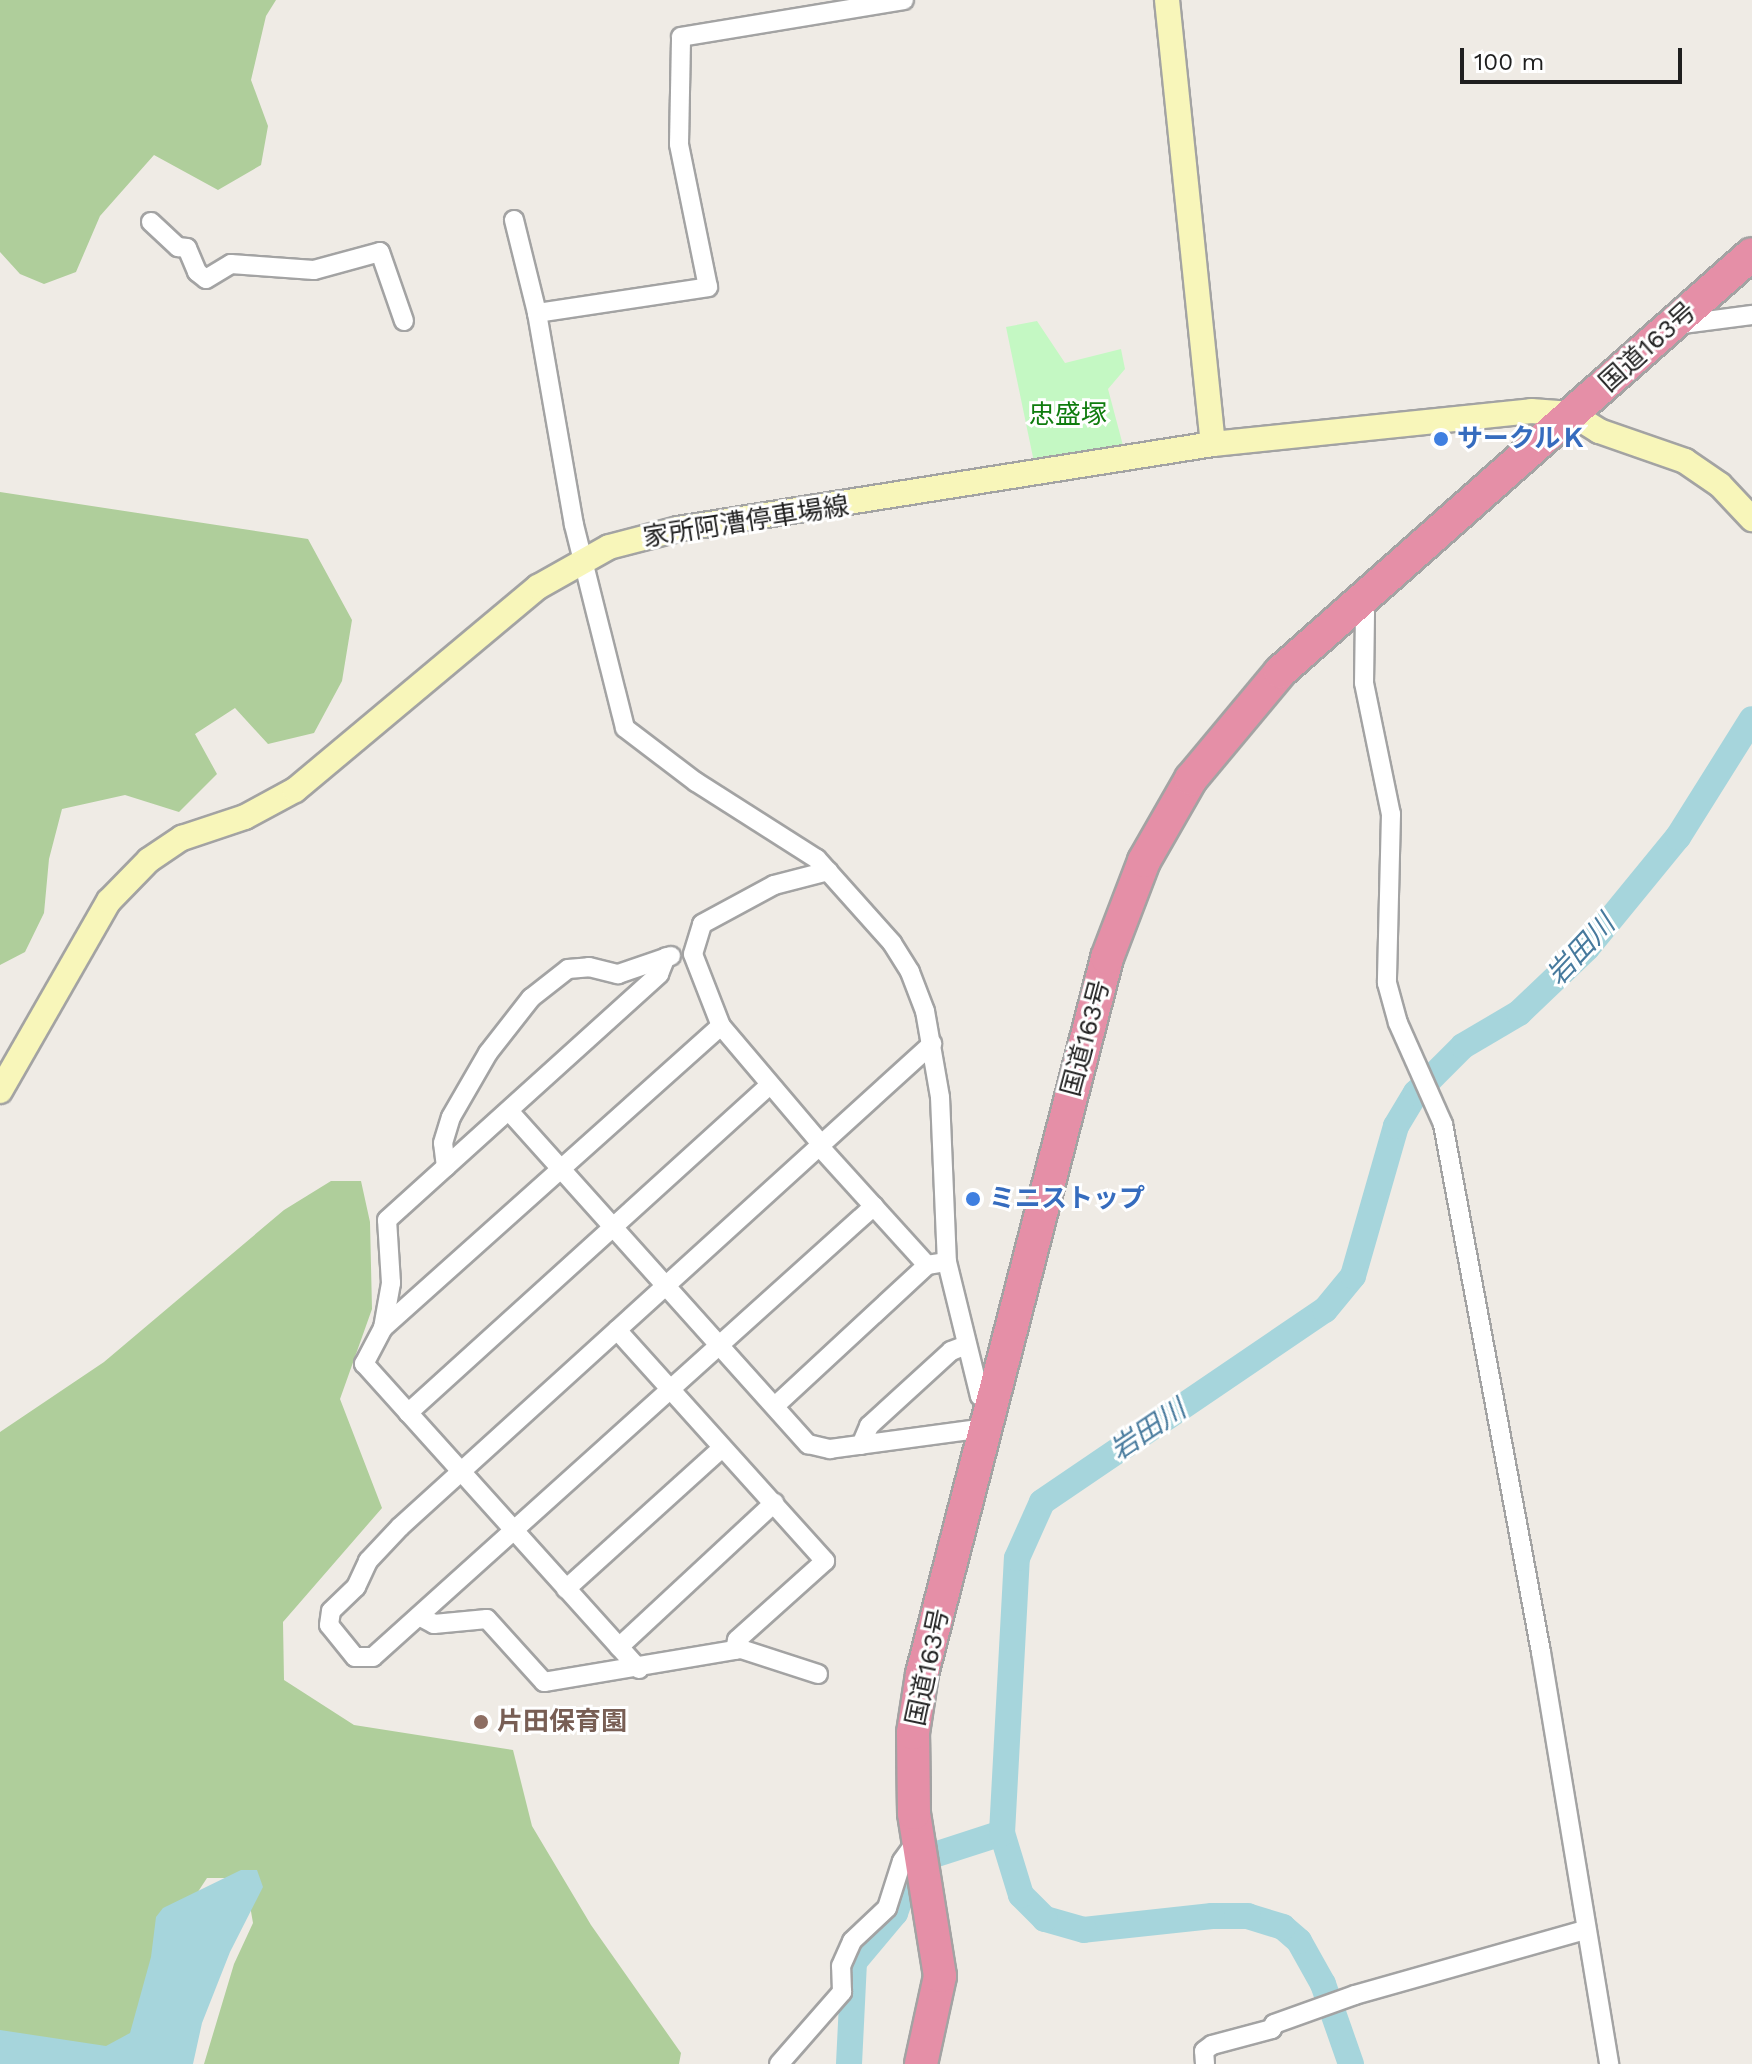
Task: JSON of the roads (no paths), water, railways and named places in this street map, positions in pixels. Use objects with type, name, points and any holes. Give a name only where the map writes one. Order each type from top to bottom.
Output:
[{"type":"highway","name":"国道163号","points":[[921,2064],[940,1976],[919,1859],[913,1733],[922,1674],[1107,958],[1144,861],[1166,818],[1221,738],[1280,672],[1752,254]]},
{"type":"main road","points":[[1167,0],[1213,444]]},
{"type":"main road","name":"家所阿漕停車場線","points":[[0,1091],[109,901],[142,866],[182,838],[245,817],[295,790],[462,647],[585,557],[678,529],[1213,444],[1531,411],[1572,414]]},
{"type":"main road","points":[[1572,414],[1599,431],[1701,469],[1752,519]]},
{"type":"street","points":[[537,313],[708,287],[679,144],[681,37],[904,0]]},
{"type":"street","points":[[509,1111],[775,1406],[819,1449],[861,1445],[988,1415],[980,1396],[947,1262],[940,1097],[932,1044],[910,972],[892,943],[828,871],[625,728],[585,557],[574,525],[537,313],[514,220]]},
{"type":"street","points":[[151,222],[178,247],[187,248],[197,272],[206,279],[231,264],[314,270],[380,252],[404,321]]},
{"type":"street","points":[[1671,326],[1752,315]]},
{"type":"street","points":[[1360,604],[1365,613],[1366,696],[1391,814],[1387,983],[1436,1106],[1541,1652],[1609,2064]]},
{"type":"street","points":[[828,871],[774,885],[702,924],[693,954],[721,1026],[821,1146],[927,1265]]},
{"type":"street","points":[[446,1167],[443,1143],[451,1117],[488,1053],[531,998],[568,969],[589,967],[618,974],[666,957],[693,954]]},
{"type":"street","points":[[639,1669],[364,1364],[383,1328],[392,1271],[387,1220],[659,974],[666,957]]},
{"type":"street","points":[[383,1328],[721,1026]]},
{"type":"street","points":[[874,1206],[373,1657],[355,1657],[329,1625],[331,1611],[356,1587],[368,1561],[461,1472],[932,1044]]},
{"type":"street","points":[[408,1413],[770,1085]]},
{"type":"street","points":[[775,1406],[927,1265],[947,1262]]},
{"type":"street","points":[[617,1330],[825,1561],[737,1640],[735,1650]]},
{"type":"street","points":[[861,1445],[869,1426],[951,1351],[967,1345]]},
{"type":"street","points":[[566,1589],[722,1448]]},
{"type":"street","points":[[619,1647],[774,1503]]},
{"type":"street","points":[[419,1616],[434,1624],[487,1619],[544,1682],[639,1669],[735,1650],[780,1659],[818,1674]]},
{"type":"street","points":[[779,2064],[842,1992],[841,1966],[852,1941],[887,1908],[902,1861],[919,1859]]},
{"type":"street","points":[[1205,2064],[1204,2051],[1212,2045],[1272,2029],[1307,2011],[1585,1930]]},
{"type":"water","points":[[241,1870],[257,1870],[263,1887],[230,1952],[202,2023],[193,2064],[0,2064],[0,2030],[106,2046],[130,2033],[151,1957],[156,1917],[163,1908]]},
{"type":"waterway","name":"岩田川","points":[[1351,2064],[1323,1984],[1299,1941],[1283,1927],[1248,1916],[1212,1916],[1084,1930],[1045,1919],[1021,1895],[1002,1833],[1017,1558],[1042,1502],[1325,1310],[1353,1276],[1396,1126],[1416,1093],[1463,1046],[1519,1013],[1587,948],[1678,837],[1752,719]]},
{"type":"waterway","points":[[849,2064],[854,1962],[895,1913],[909,1874],[934,1855],[1002,1833]]},
{"type":"place","name":"サークルＫ","points":[[1441,439]]},
{"type":"place","name":"ミニストップ","points":[[973,1199]]},
{"type":"place","name":"片田保育園","points":[[481,1722]]},
{"type":"park label","name":"忠盛塚","points":[[1068,415]]}]
